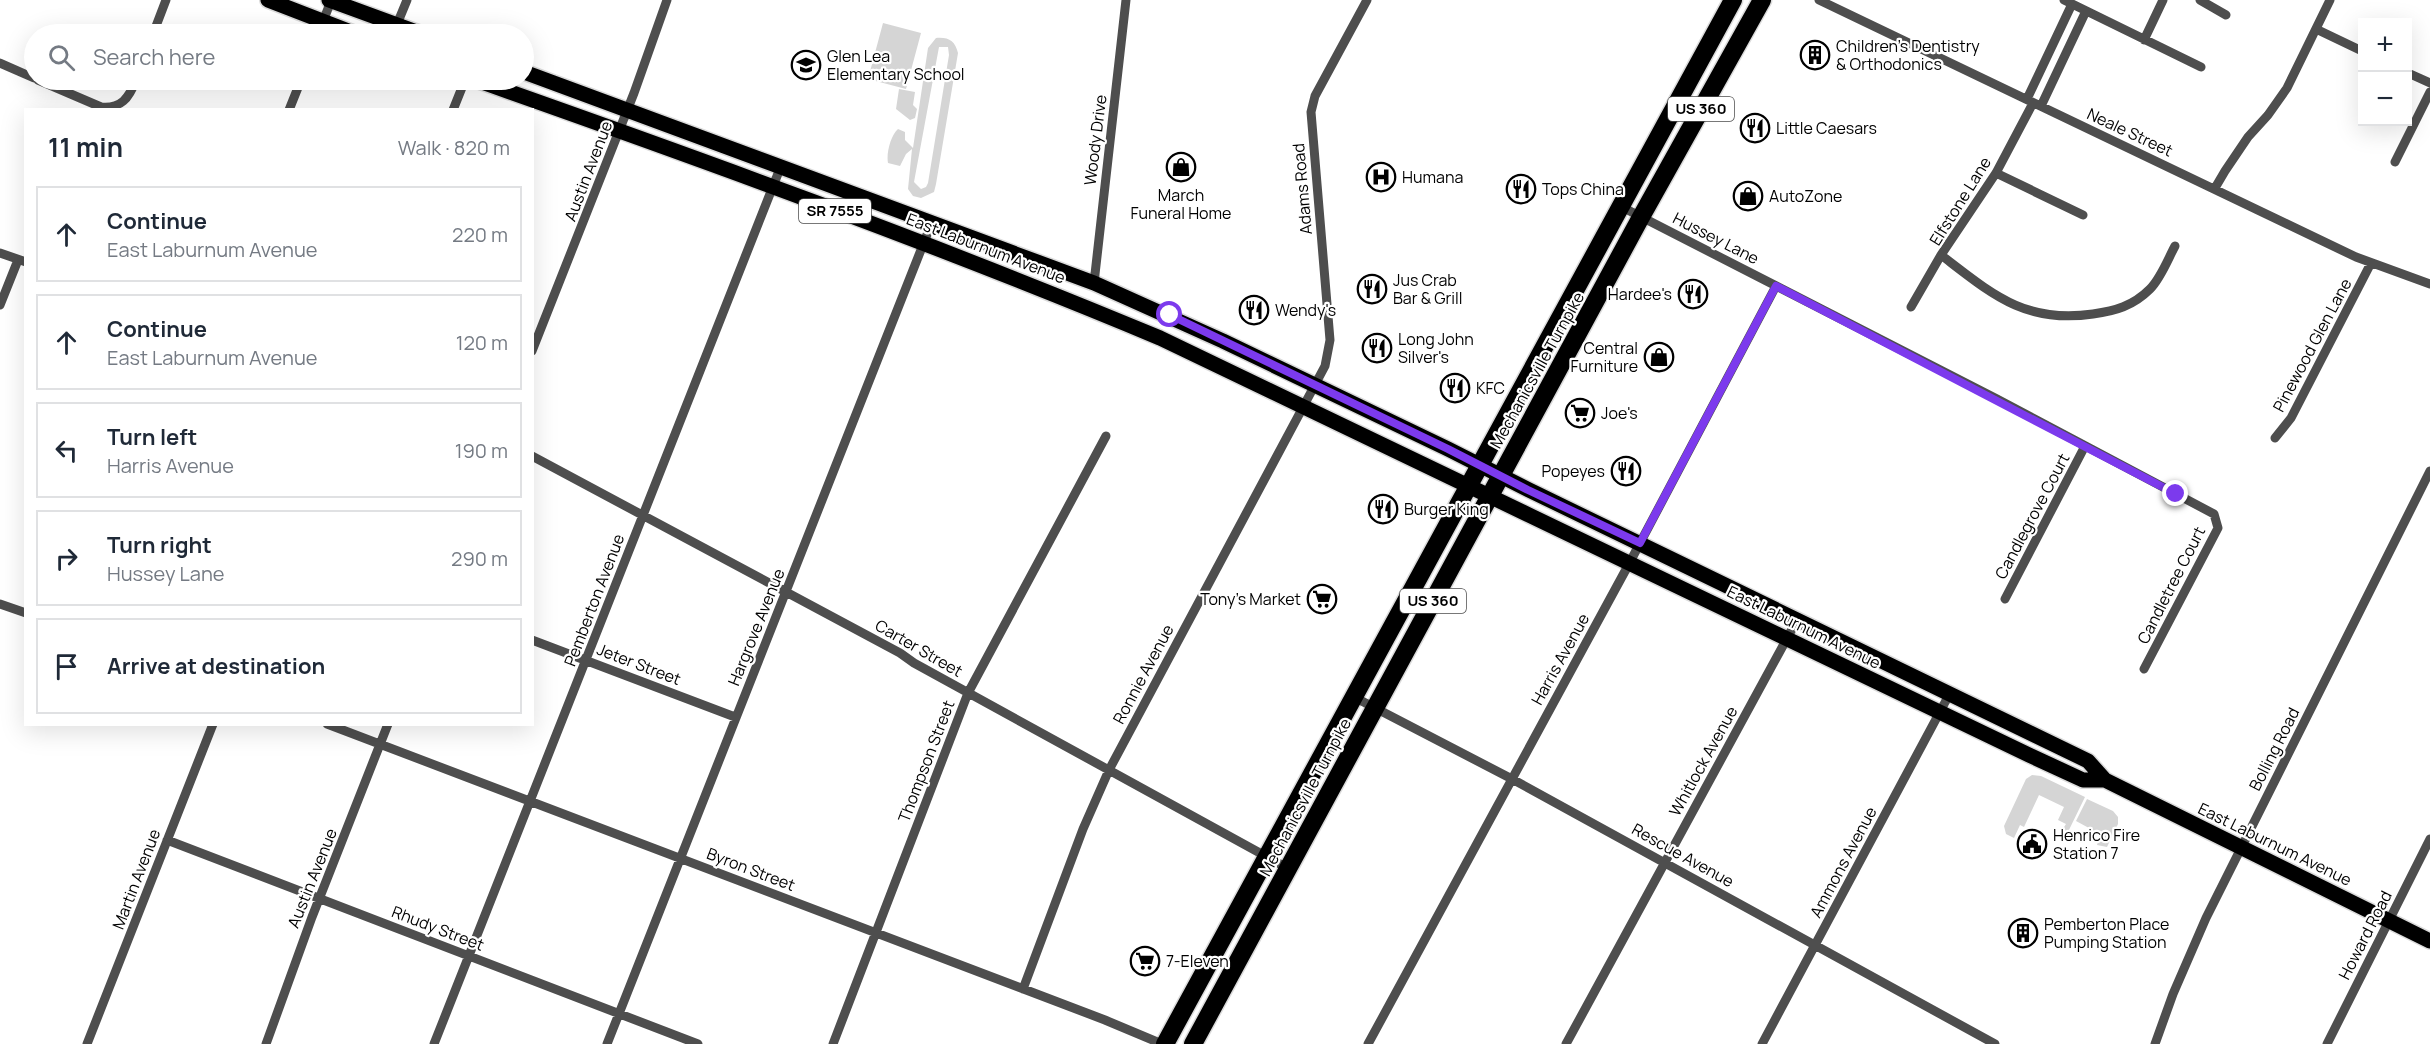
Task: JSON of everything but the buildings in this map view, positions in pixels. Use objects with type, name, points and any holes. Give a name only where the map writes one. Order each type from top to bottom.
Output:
[{"type":"highway","name":"Mechanicsville Turnpike","points":[[1164,1044],[1734,0]]},
{"type":"highway","name":"Mechanicsville Turnpike","points":[[1193,1044],[1761,0]]},
{"type":"main road","points":[[268,0],[313,24]]},
{"type":"main road","points":[[330,0],[381,24]]},
{"type":"main road","name":"East Laburnum Avenue","points":[[534,76],[932,222],[1094,283],[1170,315],[2088,761],[2104,780],[2430,941]]},
{"type":"main road","name":"East Laburnum Avenue","points":[[505,90],[924,243],[1046,290],[1160,338],[2083,780],[2104,780]]},
{"type":"street","points":[[157,24],[166,0]]},
{"type":"street","points":[[321,24],[330,0]]},
{"type":"street","points":[[397,24],[407,0]]},
{"type":"street","name":"Austin Avenue","points":[[534,346],[627,110],[667,0]]},
{"type":"street","name":"Woody Drive","points":[[1094,283],[1126,0]]},
{"type":"street","name":"Adams Road","points":[[1315,385],[1325,366],[1330,340],[1311,112],[1315,96],[1367,0]]},
{"type":"street","name":"Neale Street","points":[[1819,0],[2371,263],[2430,284]]},
{"type":"street","points":[[2144,40],[2163,0]]},
{"type":"street","points":[[2200,0],[2226,15]]},
{"type":"street","points":[[2215,189],[2224,171],[2248,137],[2268,115],[2287,88],[2330,0]]},
{"type":"street","points":[[2034,103],[2068,2],[2201,67]]},
{"type":"street","points":[[2034,103],[2086,11]]},
{"type":"street","points":[[2316,29],[2358,49]]},
{"type":"street","points":[[0,63],[24,74]]},
{"type":"street","points":[[2412,74],[2430,83]]},
{"type":"street","points":[[61,90],[100,107],[110,108],[122,104],[131,90]]},
{"type":"street","points":[[290,108],[297,90]]},
{"type":"street","points":[[454,108],[461,90]]},
{"type":"street","points":[[2395,162],[2430,92]]},
{"type":"street","name":"Elfstone Lane","points":[[2034,103],[1996,173],[1941,255],[2004,301],[2021,309],[2039,314],[2073,316],[2125,308],[2140,298],[2152,287],[2175,246]]},
{"type":"street","name":"Pemberton Avenue","points":[[434,1044],[781,166]]},
{"type":"street","points":[[1996,173],[2083,215]]},
{"type":"street","name":"Hussey Lane","points":[[1620,206],[2214,514]]},
{"type":"street","name":"Hargrove Avenue","points":[[607,1044],[932,222]]},
{"type":"street","points":[[0,253],[22,261],[0,305]]},
{"type":"street","points":[[1911,307],[1941,255]]},
{"type":"street","name":"Pinewood Glen Lane","points":[[2275,438],[2291,418],[2371,263]]},
{"type":"street","name":"Harris Avenue","points":[[1368,1044],[1630,562],[1776,286]]},
{"type":"street","name":"Ronnie Avenue","points":[[1023,989],[1083,829],[1109,770],[1315,385]]},
{"type":"street","name":"Thompson Street","points":[[833,1044],[968,693],[1106,436]]},
{"type":"street","name":"Candlegrove Court","points":[[2005,599],[2085,446]]},
{"type":"street","name":"Carter Street","points":[[534,457],[900,653],[968,693],[1289,869]]},
{"type":"street","name":"Bolling Road","points":[[2155,1044],[2188,957],[2430,471]]},
{"type":"street","name":"Candletree Court","points":[[2145,669],[2218,528],[2214,514]]},
{"type":"street","points":[[0,604],[24,613]]},
{"type":"street","name":"Whitlock Avenue","points":[[1566,1044],[1797,620]]},
{"type":"street","name":"Jeter Street","points":[[534,640],[735,717]]},
{"type":"street","name":"Ammons Avenue","points":[[1762,1044],[1950,693]]},
{"type":"street","name":"Rescue Avenue","points":[[1353,697],[1512,779],[1665,862],[1988,1043]]},
{"type":"street","name":"Martin Avenue","points":[[87,1044],[212,726]]},
{"type":"street","name":"Byron Street","points":[[332,726],[1164,1044]]},
{"type":"street","name":"Austin Avenue","points":[[266,1044],[387,726]]},
{"type":"street","name":"Howard Road","points":[[2327,1044],[2430,839]]},
{"type":"street","name":"Rhudy Street","points":[[167,840],[698,1044]]},
{"type":"shaded area","points":[[883,23],[921,33],[906,89],[868,79]]},
{"type":"shaded area","points":[[936,38],[944,38],[955,45],[958,53],[934,192],[921,198],[913,196],[908,189],[912,149],[906,154],[900,166],[888,163],[888,149],[898,129],[905,132],[905,140],[913,148],[928,48]],"holes":[[[939,47],[948,47],[949,55],[928,183],[921,189],[914,182]]]},
{"type":"shaded area","points":[[899,89],[915,92],[913,105],[917,109],[915,118],[910,120],[896,109]]},
{"type":"shaded area","points":[[2032,775],[2041,776],[2085,797],[2067,834],[2061,832],[2066,824],[2058,820],[2064,807],[2039,795],[2024,827],[2020,825],[2014,838],[2006,834],[2004,826],[2026,779]]},
{"type":"shaded area","points":[[2087,799],[2113,811],[2118,817],[2118,824],[2107,847],[2097,845],[2100,834],[2076,821]]},
{"type":"place","name":"Children's Dentistry & Orthodonics","points":[[1815,55]]},
{"type":"place","name":"Glen Lea Elementary School","points":[[806,65]]},
{"type":"place","name":"Little Caesars","points":[[1755,128]]},
{"type":"place","name":"March Funeral Home","points":[[1181,167]]},
{"type":"place","name":"Humana","points":[[1381,177]]},
{"type":"place","name":"Tops China","points":[[1521,189]]},
{"type":"place","name":"AutoZone","points":[[1748,196]]},
{"type":"place","name":"Jus Crab Bar & Grill","points":[[1372,289]]},
{"type":"place","name":"Hardee's","points":[[1693,294]]},
{"type":"place","name":"Wendy's","points":[[1254,310]]},
{"type":"place","name":"Long John Silver's","points":[[1377,348]]},
{"type":"place","name":"Central Furniture","points":[[1659,357]]},
{"type":"place","name":"KFC","points":[[1455,388]]},
{"type":"place","name":"Joe's","points":[[1580,413]]},
{"type":"place","name":"Popeyes","points":[[1626,471]]},
{"type":"place","name":"Burger King","points":[[1383,509]]},
{"type":"place","name":"Tony's Market","points":[[1322,599]]},
{"type":"place","name":"Henrico Fire Station 7","points":[[2032,844]]},
{"type":"place","name":"Pemberton Place Pumping Station","points":[[2023,933]]},
{"type":"place","name":"7-Eleven","points":[[1145,961]]},
{"type":"route","points":[[1170,315],[1640,543],[1776,286],[2176,494]]}]
